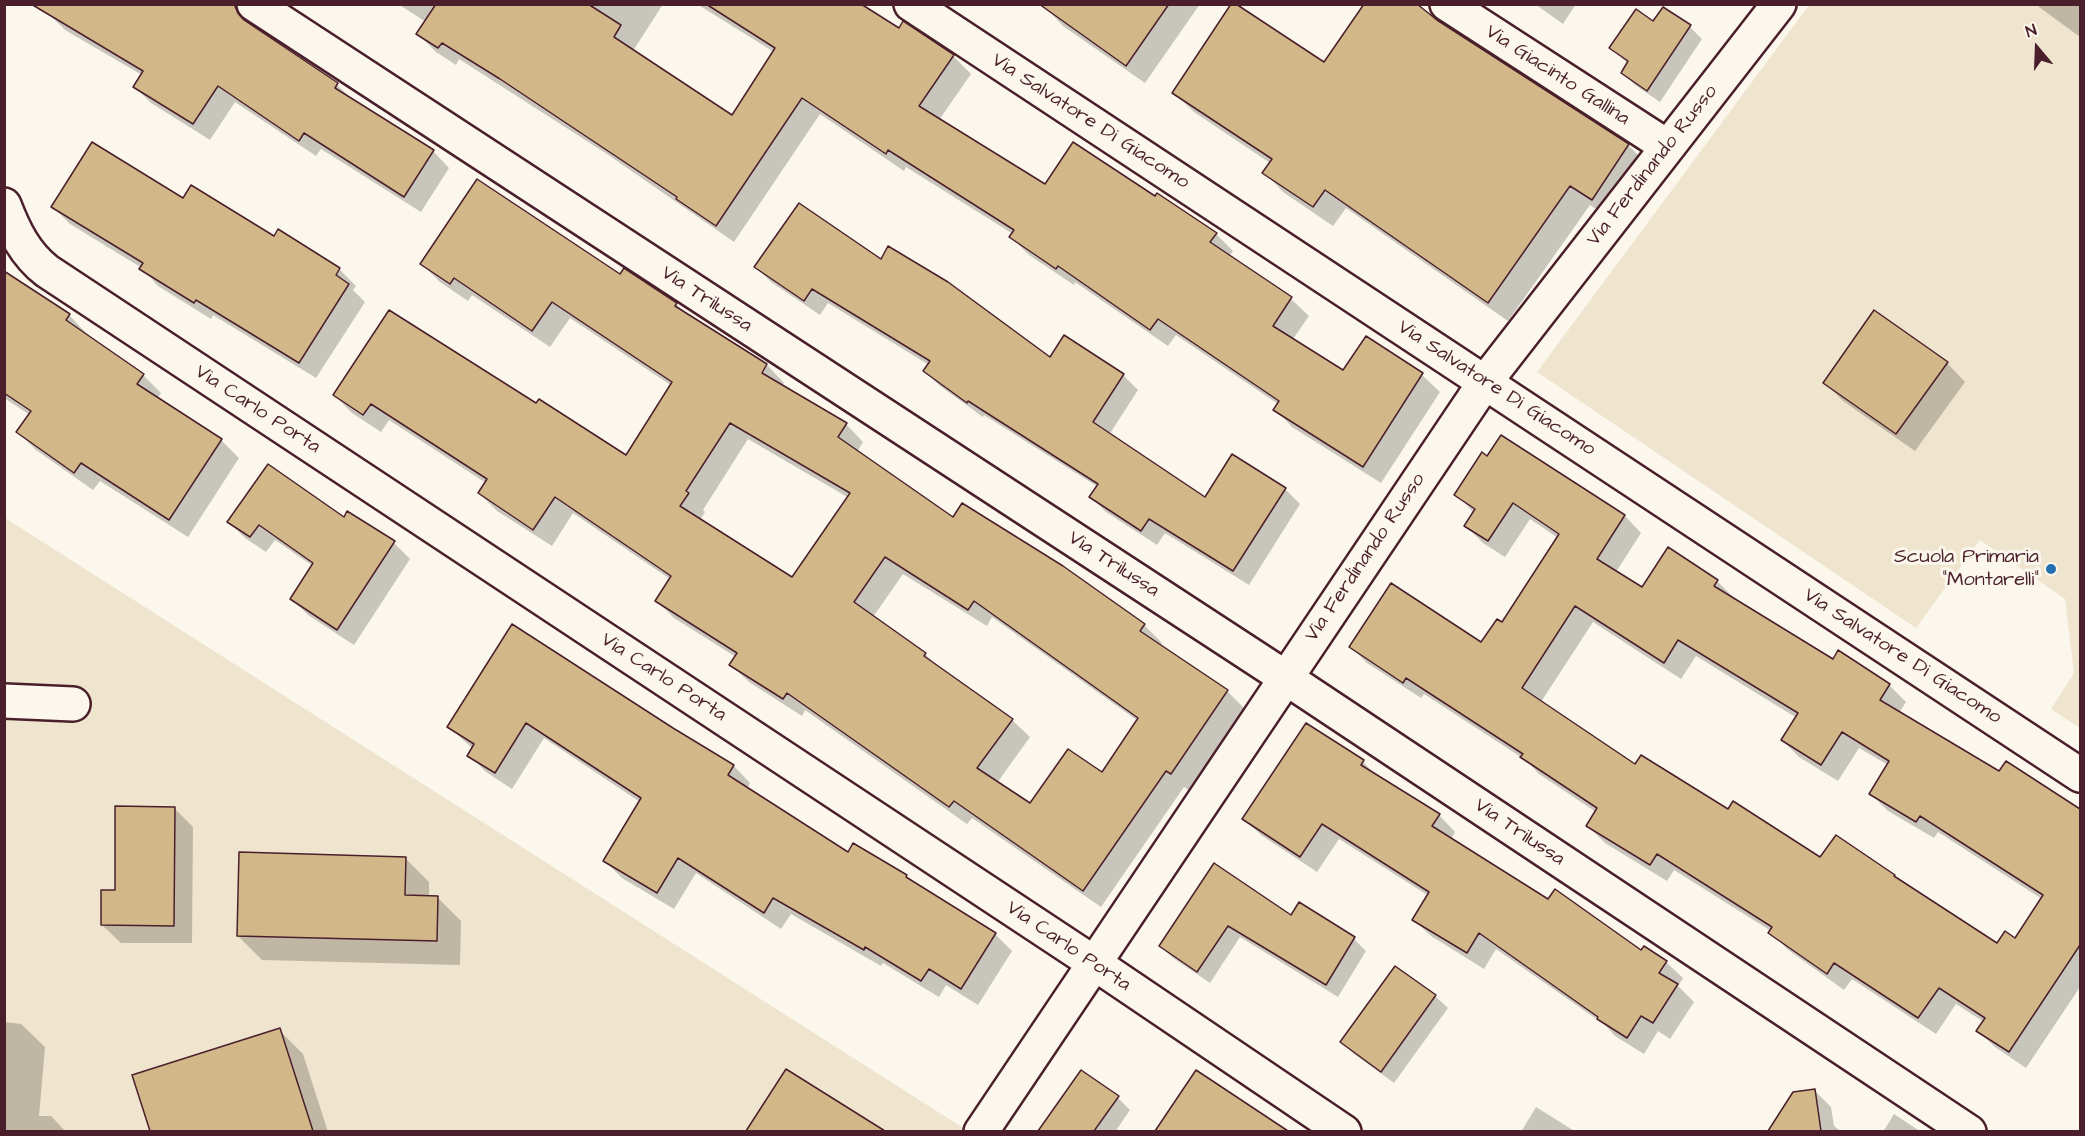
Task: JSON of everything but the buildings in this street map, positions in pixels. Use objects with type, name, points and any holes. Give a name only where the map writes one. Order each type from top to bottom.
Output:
[{"type":"street","name":"Via Trilussa","points":[[254,4],[1286,678],[1970,1131]]},
{"type":"street","name":"Via Salvatore Di Giacomo","points":[[911,4],[2080,775]]},
{"type":"street","name":"Via Giacinto Gallina","points":[[1447,4],[1668,147]]},
{"type":"street","name":"Via Ferdinando Russo","points":[[981,1131],[1485,382],[1779,4]]},
{"type":"street","name":"Via Carlo Porta","points":[[4,205],[22,244],[38,264],[47,271],[1094,963],[1344,1131]]},
{"type":"street","points":[[4,701],[73,704]]},
{"type":"shaded area","points":[[1809,5],[2080,5],[2080,728],[2051,709],[2074,673],[2065,599],[1980,540],[1916,628],[1537,372]]},
{"type":"shaded area","points":[[5,518],[968,1131],[5,1131]]},
{"type":"place","name":"Scuola Primaria \"Montarelli\"","points":[[2051,569]]}]
